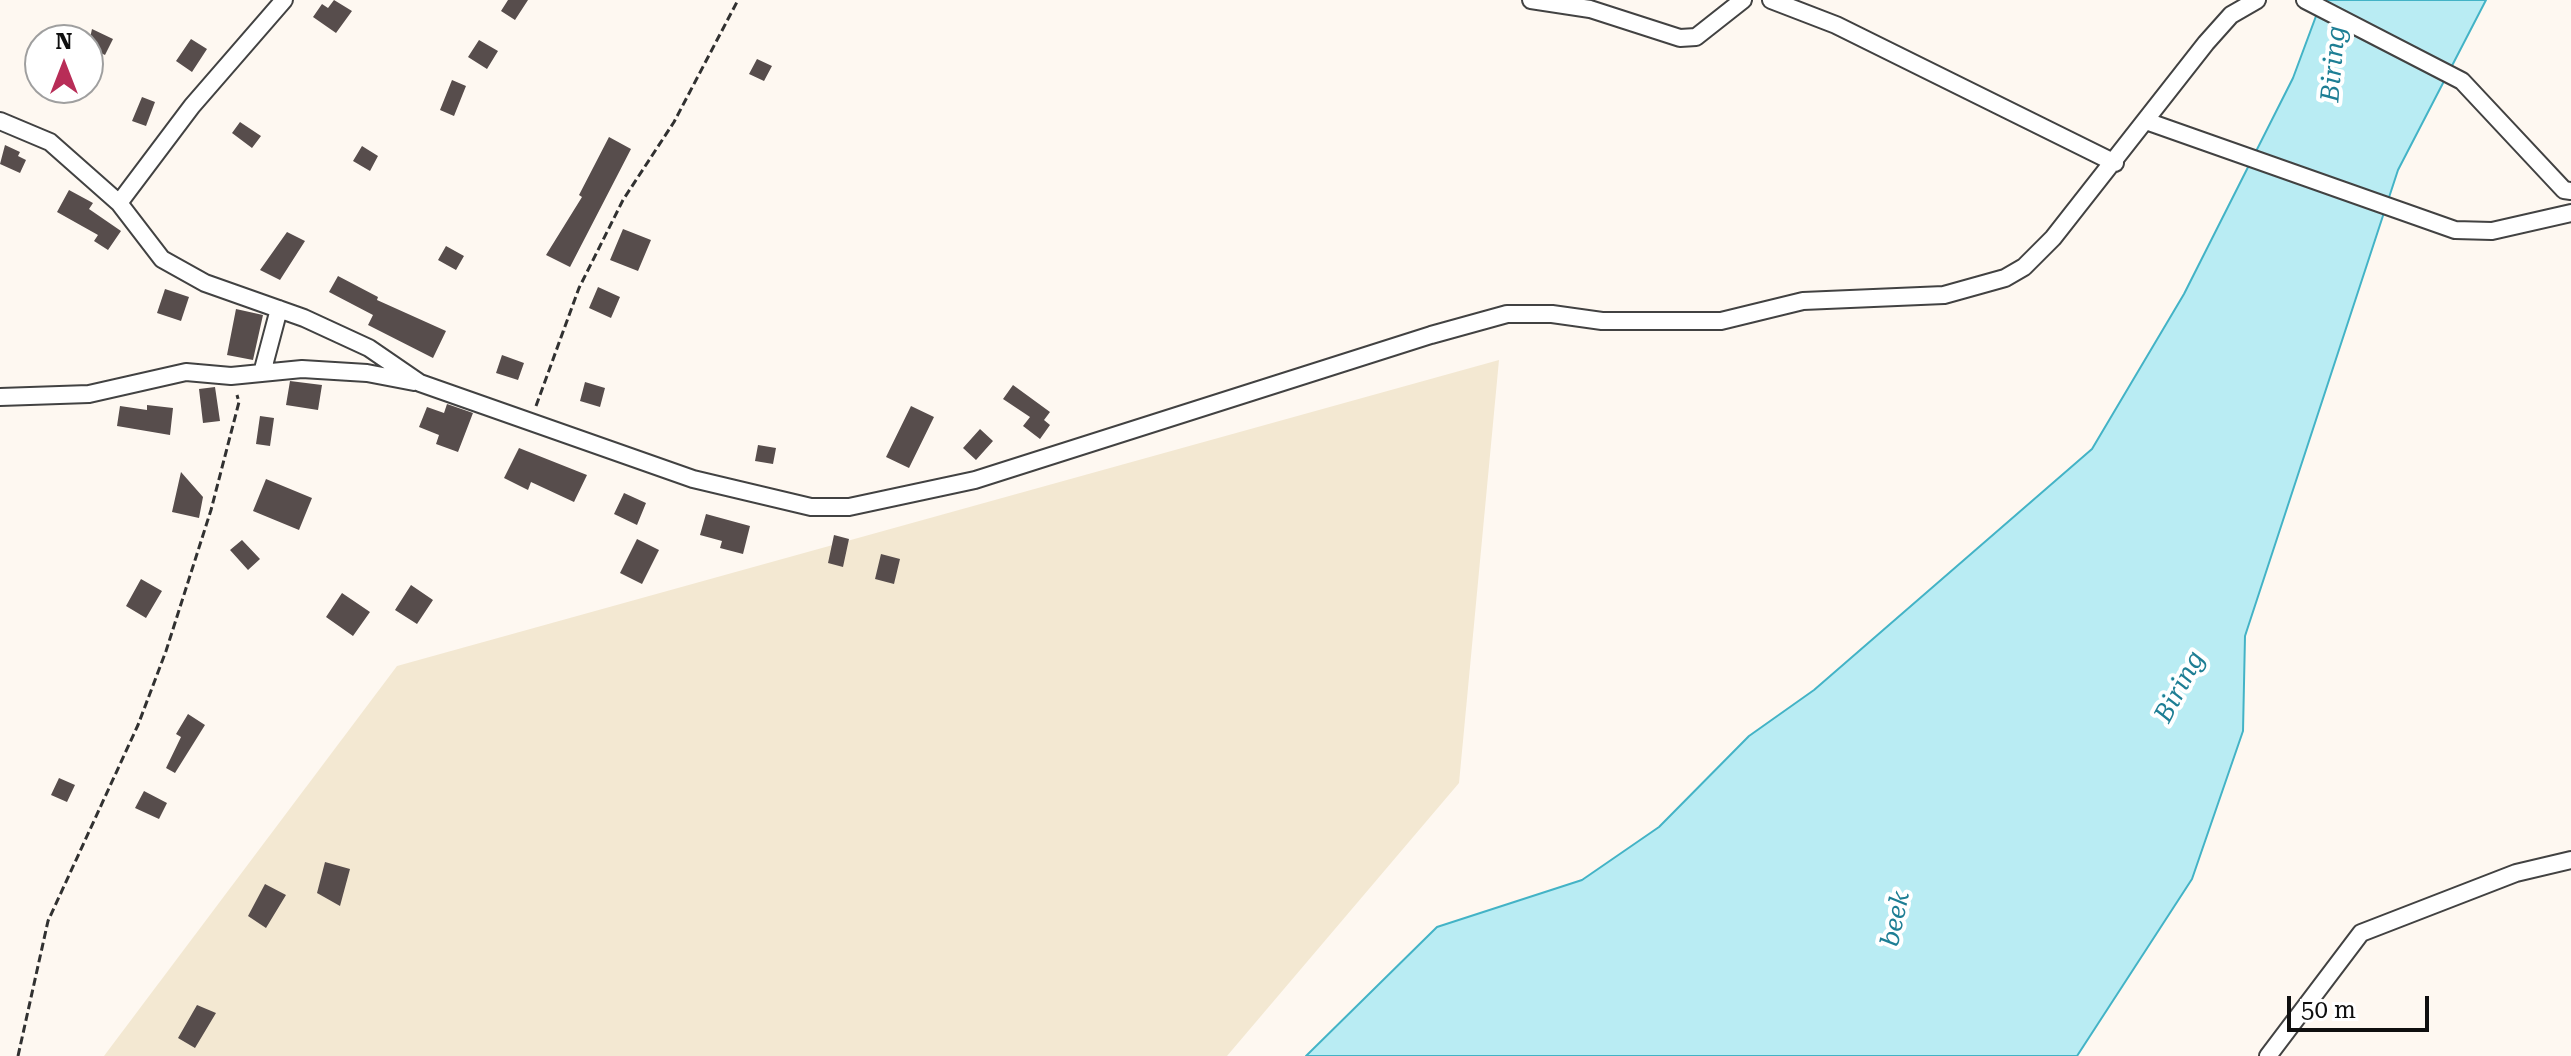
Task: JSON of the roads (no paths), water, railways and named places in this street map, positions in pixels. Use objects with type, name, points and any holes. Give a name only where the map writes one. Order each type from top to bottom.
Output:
[{"type":"street","points":[[119,203],[192,106],[284,0]]},
{"type":"street","points":[[1531,0],[1590,9],[1680,38],[1696,37],[1743,0]]},
{"type":"street","points":[[1771,0],[1836,25],[2115,163]]},
{"type":"street","points":[[0,397],[89,394],[186,372],[231,376],[302,369],[367,373],[420,383],[693,479],[811,507],[849,507],[975,480],[1431,335],[1507,314],[1690,323],[1721,321],[1803,301],[1944,295],[1980,286],[2024,267],[2053,238],[2115,163],[2206,43],[2231,15],[2257,0]]},
{"type":"street","points":[[2305,0],[2462,81],[2564,190],[2571,191]]},
{"type":"street","points":[[0,121],[50,142],[119,203],[162,259],[205,283],[279,309],[369,348],[420,383]]},
{"type":"street","points":[[2146,121],[2455,230],[2492,231],[2571,213]]},
{"type":"street","points":[[262,373],[279,309]]},
{"type":"street","points":[[2268,1056],[2361,933],[2516,873],[2571,860]]},
{"type":"water","points":[[2322,0],[2486,0],[2398,170],[2245,636],[2243,731],[2192,879],[2077,1056],[1306,1056],[1437,927],[1582,880],[1659,827],[1749,736],[1814,690],[2092,449],[2184,294],[2293,78]]},
{"type":"water label","name":"Biring","points":[[2334,64]]},
{"type":"water label","name":"Biring","points":[[2180,687]]},
{"type":"water label","name":"beek","points":[[1896,919]]}]
